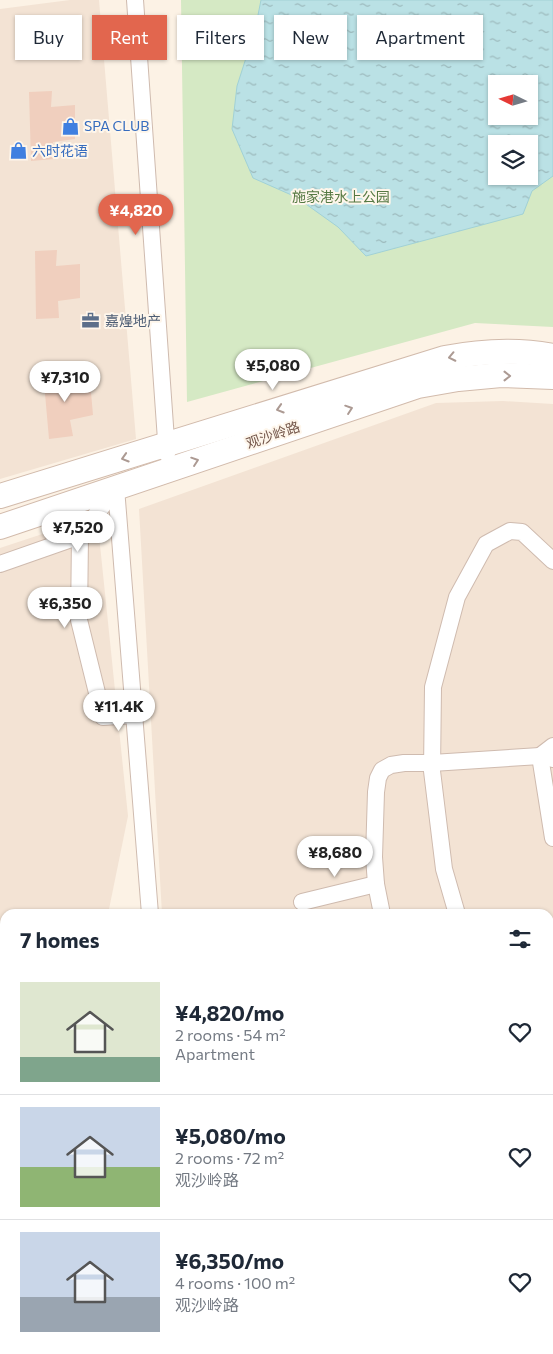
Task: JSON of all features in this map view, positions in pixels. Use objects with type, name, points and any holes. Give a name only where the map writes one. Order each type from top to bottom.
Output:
[{"type":"main road","name":"观沙岭路","points":[[0,496],[445,358],[501,351],[553,356]]},
{"type":"main road","name":"观沙岭路","points":[[0,528],[418,386],[458,379],[501,376],[553,377]]},
{"type":"street","points":[[135,0],[168,470]]},
{"type":"street","points":[[0,564],[80,536],[116,488]]},
{"type":"street","points":[[116,488],[150,909]]},
{"type":"street","points":[[456,909],[444,869],[432,763],[433,687],[457,597],[486,544],[510,531],[522,532],[553,562]]},
{"type":"street","points":[[80,536],[79,620],[103,717],[134,715]]},
{"type":"street","points":[[553,746],[546,758],[553,838]]},
{"type":"street","points":[[381,909],[376,884],[374,857],[378,778],[382,770],[391,765],[546,758]]},
{"type":"street","points":[[302,902],[376,884]]},
{"type":"shaded area","points":[[70,0],[99,0],[100,15],[92,15],[92,60],[104,60],[136,439],[0,479],[0,9]]},
{"type":"shaded area","points":[[503,401],[553,404],[553,909],[162,909],[139,509],[436,403]]},
{"type":"shaded area","points":[[97,516],[128,816],[109,909],[0,909],[0,548]]},
{"type":"green space","name":"施家港水上公园","points":[[181,0],[553,0],[553,327],[475,323],[187,402],[182,60],[264,60],[264,15],[181,15]]},
{"type":"water","name":"施家港水上公园","points":[[261,0],[553,0],[553,176],[532,191],[523,214],[366,256],[338,227],[296,197],[253,178],[232,129],[237,86],[245,60],[264,60],[264,15],[258,15]]},
{"type":"building","points":[[52,91],[51,107],[75,105],[75,139],[53,142],[54,159],[31,161],[29,92]]},
{"type":"building","points":[[57,250],[56,266],[80,264],[80,298],[58,301],[59,318],[36,319],[35,251]]},
{"type":"building","points":[[66,369],[66,385],[90,381],[93,415],[70,420],[73,436],[49,439],[43,371]]},
{"type":"place","name":"SPA CLUB","points":[[70,126]]},
{"type":"place","name":"六时花语","points":[[18,151]]},
{"type":"place","name":"嘉煌地产","points":[[91,321]]}]
